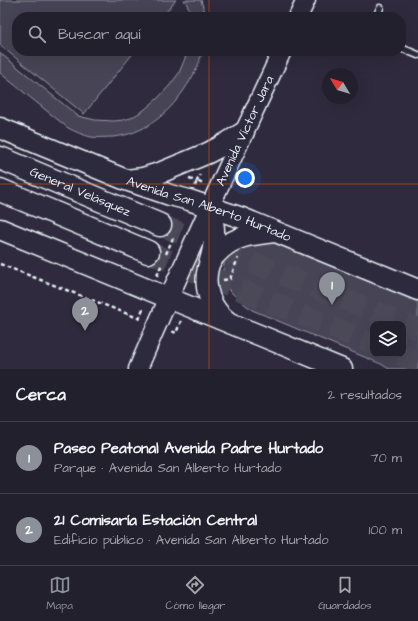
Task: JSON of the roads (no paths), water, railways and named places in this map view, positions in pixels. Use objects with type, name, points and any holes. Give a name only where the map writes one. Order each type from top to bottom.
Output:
[{"type":"highway","name":"General Velásquez","points":[[0,158],[160,225]]},
{"type":"highway","points":[[0,190],[148,252]]},
{"type":"main road","points":[[300,12],[306,0]]},
{"type":"main road","name":"Avenida Víctor Jara","points":[[138,369],[209,207],[280,56]]},
{"type":"main road","name":"Avenida San Alberto Hurtado","points":[[0,128],[126,180],[242,218],[418,290]]},
{"type":"main road","points":[[126,180],[143,178],[195,159],[225,144],[244,132]]},
{"type":"main road","points":[[209,207],[212,217],[214,238],[206,284],[208,294],[217,311],[231,323]]},
{"type":"main road","points":[[0,229],[342,369]]},
{"type":"main road","points":[[210,262],[215,254],[230,241],[254,234],[277,232]]},
{"type":"lane","points":[[378,12],[380,8]]},
{"type":"lane","points":[[406,50],[418,55]]},
{"type":"tunnel","points":[[160,225],[418,329]]},
{"type":"tunnel","points":[[148,252],[370,343]]},
{"type":"tunnel","points":[[406,357],[418,362]]},
{"type":"place","name":"Paseo Peatonal Avenida Padre Hurtado","points":[[332,305]]},
{"type":"place","name":"21 Comisaría Estación Central","points":[[85,331]]}]
